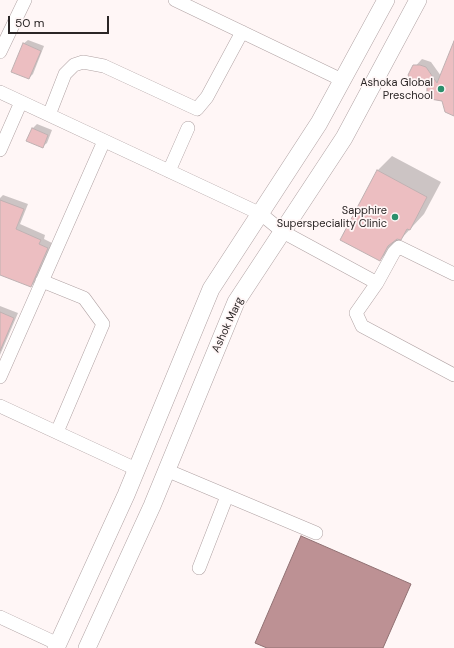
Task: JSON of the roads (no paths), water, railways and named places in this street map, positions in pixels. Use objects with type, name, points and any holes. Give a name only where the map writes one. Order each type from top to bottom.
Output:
[{"type":"street","points":[[0,52],[24,0]]},
{"type":"street","points":[[175,0],[342,80]]},
{"type":"street","points":[[0,617],[57,646],[136,469],[211,289],[319,123],[386,0]]},
{"type":"street","name":"Ashok Marg","points":[[87,648],[166,470],[236,302],[344,138],[418,0]]},
{"type":"street","points":[[49,115],[65,74],[74,65],[82,62],[104,66],[197,109],[207,97],[242,32]]},
{"type":"street","points":[[0,92],[260,214],[283,232],[377,283]]},
{"type":"street","points":[[0,150],[21,102]]},
{"type":"street","points":[[169,171],[188,128]]},
{"type":"street","points":[[0,377],[104,141]]},
{"type":"street","points":[[454,274],[399,247],[394,252],[377,283],[356,313],[362,326],[454,375]]},
{"type":"street","points":[[42,282],[84,298],[103,324],[57,432]]},
{"type":"street","points":[[0,406],[136,469]]},
{"type":"street","points":[[166,470],[316,533]]},
{"type":"street","points":[[199,568],[227,496]]},
{"type":"place","name":"Ashoka Global Preschool","points":[[441,89]]},
{"type":"place","name":"Sapphire Superspeciality Clinic","points":[[395,217]]}]
